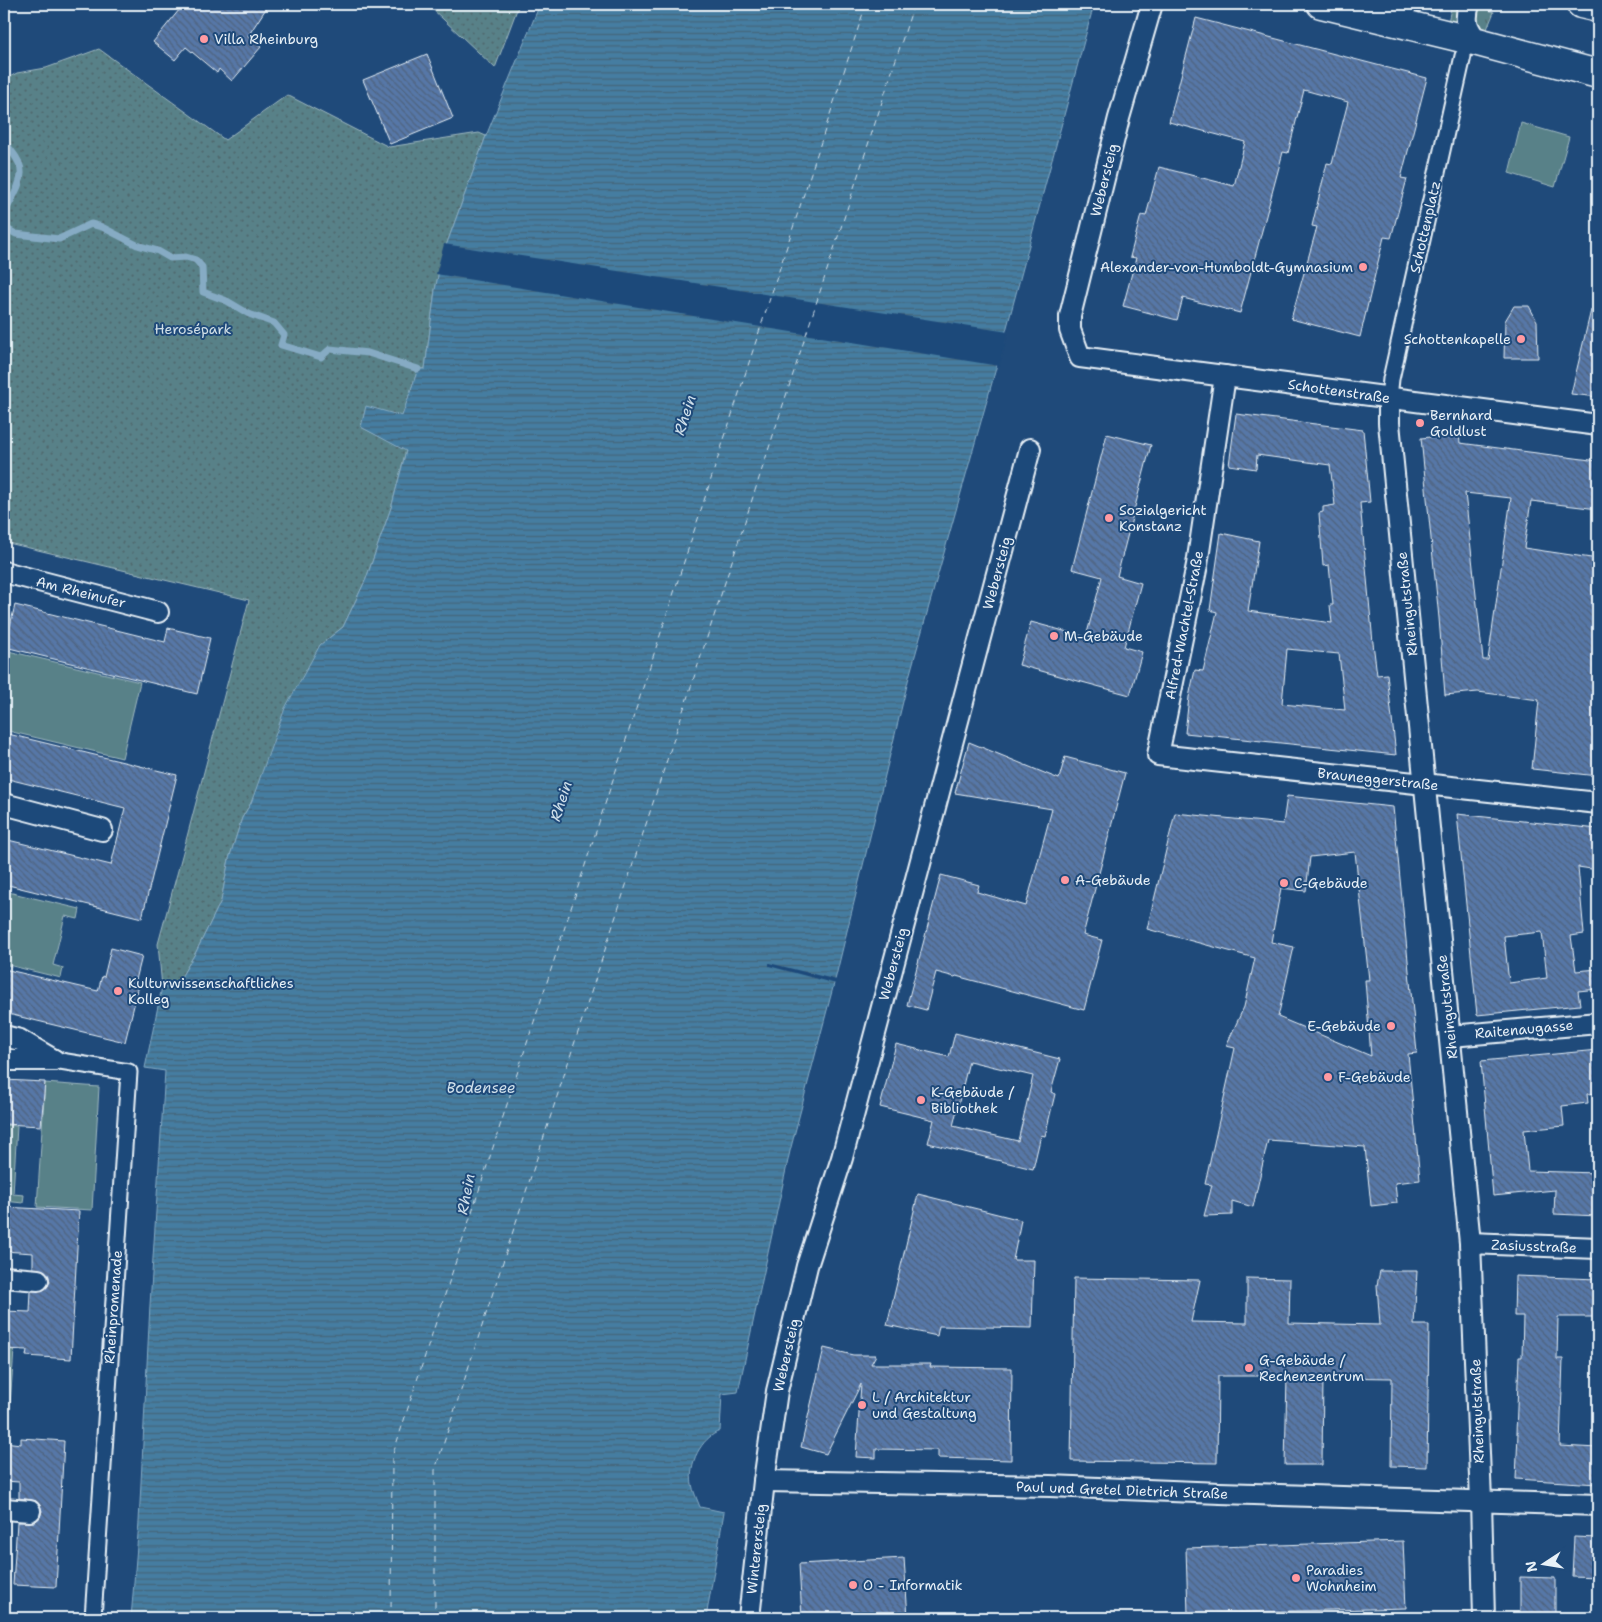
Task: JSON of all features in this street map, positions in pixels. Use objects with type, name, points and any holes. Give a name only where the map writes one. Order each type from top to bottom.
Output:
[{"type":"main road","points":[[1321,4],[1376,17],[1470,49],[1598,74]]},
{"type":"main road","points":[[1582,4],[1598,8]]},
{"type":"street","name":"Webersteig","points":[[1080,356],[1070,330],[1070,316],[1117,127],[1152,4]]},
{"type":"street","points":[[1376,17],[1392,16],[1408,4]]},
{"type":"street","points":[[1469,4],[1466,16],[1470,49]]},
{"type":"street","name":"Schottenplatz","points":[[1389,398],[1391,379],[1470,49]]},
{"type":"street","name":"Schottenstraße","points":[[1080,356],[1598,425]]},
{"type":"street","name":"Alfred-Wachtel-Straße","points":[[1158,755],[1197,564],[1225,376]]},
{"type":"street","name":"Rheingutstraße","points":[[1389,398],[1390,432],[1470,1243],[1484,1618]]},
{"type":"street","name":"Webersteig","points":[[764,1481],[777,1390],[807,1266],[842,1158],[1030,449]]},
{"type":"street","name":"Am Rheinufer","points":[[4,572],[158,612]]},
{"type":"street","name":"Brauneggerstraße","points":[[1158,755],[1598,803]]},
{"type":"street","points":[[4,804],[102,830]]},
{"type":"street","name":"Raitenaugasse","points":[[1451,1036],[1598,1022]]},
{"type":"street","points":[[4,1036],[20,1040],[54,1060]]},
{"type":"street","points":[[4,1060],[54,1060]]},
{"type":"street","name":"Rheinpromenade","points":[[54,1060],[129,1072],[93,1618]]},
{"type":"street","name":"Zasiusstraße","points":[[1470,1243],[1598,1248]]},
{"type":"street","points":[[4,1277],[38,1280]]},
{"type":"street","name":"Paul und Gretel Dietrich Straße","points":[[764,1481],[1050,1486],[1220,1494],[1598,1504]]},
{"type":"street","name":"Winterersteig","points":[[749,1618],[764,1481]]},
{"type":"street","points":[[4,1509],[30,1511]]},
{"type":"green space","points":[[427,4],[519,4],[495,68]]},
{"type":"green space","points":[[1452,4],[1459,4],[1455,24],[1448,22]]},
{"type":"green space","points":[[1482,4],[1491,4],[1488,10],[1494,12],[1487,29],[1479,27],[1477,16]]},
{"type":"green space","name":"Herosépark","points":[[99,49],[225,140],[287,95],[389,147],[479,133],[486,136],[442,257],[435,290],[425,369],[418,369],[402,417],[366,407],[361,427],[406,450],[392,505],[366,579],[343,627],[320,645],[251,803],[242,818],[229,859],[221,901],[196,952],[174,989],[162,987],[158,944],[249,600],[4,542],[4,80],[17,73],[46,68]]},
{"type":"green space","points":[[1521,123],[1569,137],[1555,187],[1509,173]]},
{"type":"green space","points":[[4,650],[140,682],[122,758],[4,730]]},
{"type":"green space","points":[[4,891],[80,909],[78,919],[65,916],[53,965],[63,968],[61,978],[4,964]]},
{"type":"green space","points":[[45,1083],[99,1087],[92,1210],[37,1207]]},
{"type":"green space","points":[[4,1125],[17,1126],[13,1194],[24,1195],[23,1203],[4,1201]]},
{"type":"green space","points":[[4,1349],[14,1350],[8,1432],[4,1432]]},
{"type":"water","name":"Bodensee","points":[[540,4],[1094,4],[993,379],[909,677],[836,976],[790,1151],[738,1392],[722,1394],[720,1431],[707,1439],[697,1453],[692,1468],[693,1487],[700,1507],[724,1512],[706,1618],[131,1618],[139,1522],[150,1305],[165,1071],[145,1068],[162,987],[174,989],[196,952],[221,901],[229,859],[242,818],[251,803],[285,708],[320,645],[343,627],[366,579],[392,505],[406,451],[361,427],[366,406],[402,416],[418,369],[425,369],[435,290],[442,257],[486,136]]},
{"type":"pier","points":[[444,244],[1008,332],[999,366],[436,274]]},
{"type":"pier","points":[[769,963],[837,980],[836,984],[769,966]]},
{"type":"building","name":"Villa Rheinburg","points":[[184,4],[269,4],[248,36],[261,47],[232,81],[219,69],[217,73],[186,47],[175,60],[153,42]]},
{"type":"building","points":[[1196,18],[1427,78],[1401,178],[1407,179],[1391,238],[1384,237],[1360,337],[1291,319],[1317,227],[1312,226],[1327,163],[1332,164],[1348,102],[1304,90],[1288,153],[1283,152],[1240,313],[1183,298],[1177,320],[1123,306],[1136,258],[1130,257],[1141,215],[1146,216],[1159,167],[1234,186],[1245,142],[1169,122]]},
{"type":"building","points":[[427,54],[453,118],[390,144],[363,80]]},
{"type":"building","name":"Schottenkapelle","points":[[1514,306],[1529,306],[1537,321],[1538,358],[1504,358],[1505,321]]},
{"type":"building","points":[[1591,310],[1598,311],[1598,397],[1571,394]]},
{"type":"building","points":[[1236,414],[1363,430],[1370,502],[1360,503],[1373,643],[1377,675],[1387,674],[1396,755],[1185,733],[1189,697],[1195,670],[1203,671],[1217,612],[1210,610],[1221,533],[1259,541],[1248,611],[1332,623],[1330,605],[1333,605],[1329,565],[1323,566],[1319,513],[1323,512],[1323,507],[1335,505],[1330,465],[1257,455],[1256,469],[1229,465]],"holes":[[[1287,649],[1339,654],[1345,710],[1282,704]]]},
{"type":"building","points":[[1107,434],[1151,445],[1117,576],[1141,583],[1124,647],[1142,652],[1130,695],[1019,665],[1031,622],[1086,637],[1102,577],[1072,569]]},
{"type":"building","points":[[1459,434],[1460,443],[1598,461],[1598,509],[1531,501],[1524,548],[1598,559],[1598,776],[1532,769],[1539,700],[1478,692],[1445,695],[1421,438]],"holes":[[[1465,493],[1511,498],[1488,660],[1483,660]]]},
{"type":"building","points":[[15,605],[165,642],[168,628],[210,638],[197,694],[5,647]]},
{"type":"building","points":[[4,733],[177,775],[142,918],[4,884],[4,839],[111,865],[125,808],[4,778]]},
{"type":"building","name":"A-Gebäude","points":[[969,742],[1059,779],[1065,757],[1125,773],[1083,935],[1102,940],[1084,1010],[936,972],[926,1010],[907,1005],[941,875],[979,885],[977,892],[1026,906],[1052,809],[955,793]]},
{"type":"building","points":[[1287,796],[1393,807],[1417,1053],[1408,1054],[1420,1180],[1395,1183],[1397,1203],[1371,1206],[1365,1147],[1268,1140],[1253,1207],[1232,1201],[1232,1215],[1204,1216],[1212,1185],[1205,1184],[1235,1048],[1226,1046],[1244,1007],[1255,958],[1147,929],[1175,813],[1283,824]],"holes":[[[1355,852],[1369,980],[1365,980],[1371,1056],[1278,1017],[1294,947],[1271,942],[1281,888],[1306,891],[1310,857]]]},
{"type":"building","points":[[1457,814],[1598,829],[1598,870],[1578,867],[1584,934],[1571,936],[1576,971],[1598,969],[1598,989],[1578,991],[1580,1005],[1477,1015]],"holes":[[[1542,932],[1547,978],[1509,983],[1504,936]]]},
{"type":"building","points":[[111,948],[142,956],[135,984],[139,985],[125,1042],[4,1013],[4,969],[98,991],[102,976],[104,977]]},
{"type":"building","name":"K-Gebäude / Bibliothek","points":[[955,1033],[1060,1059],[1051,1092],[1055,1094],[1045,1136],[1041,1135],[1033,1169],[928,1143],[934,1120],[880,1107],[896,1044],[949,1057]],"holes":[[[969,1061],[1033,1076],[1018,1141],[953,1126]]]},
{"type":"building","points":[[1598,1050],[1598,1093],[1587,1094],[1588,1103],[1562,1106],[1564,1126],[1524,1130],[1528,1171],[1598,1173],[1598,1216],[1554,1214],[1555,1190],[1493,1196],[1481,1061]]},
{"type":"building","points":[[4,1080],[45,1082],[41,1126],[4,1124]]},
{"type":"building","points":[[918,1194],[1021,1220],[1013,1260],[1034,1260],[1032,1328],[939,1326],[937,1336],[887,1325]]},
{"type":"building","points":[[4,1207],[79,1211],[71,1359],[26,1356],[27,1350],[4,1349],[4,1311],[30,1312],[31,1291],[43,1290],[50,1281],[45,1271],[33,1268],[33,1253],[4,1251]]},
{"type":"building","name":"G-Gebäude / Rechenzentrum","points":[[1380,1271],[1417,1271],[1414,1325],[1429,1325],[1427,1467],[1391,1466],[1392,1378],[1323,1377],[1322,1465],[1285,1465],[1287,1376],[1218,1376],[1217,1463],[1071,1461],[1074,1278],[1200,1280],[1191,1322],[1247,1323],[1247,1278],[1290,1279],[1289,1323],[1380,1325],[1377,1285]]},
{"type":"building","points":[[1515,1276],[1598,1279],[1598,1317],[1558,1317],[1557,1359],[1563,1359],[1560,1446],[1598,1448],[1598,1484],[1516,1479],[1519,1357],[1522,1357],[1523,1316],[1514,1316]]},
{"type":"building","points":[[824,1348],[853,1355],[876,1355],[871,1364],[931,1364],[930,1367],[1012,1368],[1011,1460],[938,1458],[938,1450],[876,1449],[876,1458],[856,1457],[861,1384],[826,1454],[801,1447]]},
{"type":"building","points":[[21,1438],[64,1441],[56,1587],[13,1585],[17,1522],[35,1522],[40,1517],[42,1511],[36,1501],[19,1498],[19,1482],[4,1481],[4,1442],[21,1444]]},
{"type":"building","points":[[1574,1537],[1598,1538],[1598,1577],[1572,1576]]},
{"type":"building","name":"Paradies Wohnheim","points":[[1403,1541],[1406,1608],[1188,1614],[1186,1548]]},
{"type":"building","name":"O - Informatik","points":[[904,1558],[908,1618],[802,1618],[799,1564]]},
{"type":"building","points":[[1520,1577],[1555,1578],[1555,1618],[1520,1618]]},
{"type":"waterway","points":[[4,141],[18,160],[21,172],[21,179],[4,217]]},
{"type":"waterway","points":[[4,223],[7,229],[16,234],[59,239],[91,224],[102,227],[137,245],[158,251],[170,258],[186,257],[196,260],[202,267],[203,292],[227,301],[249,314],[274,323],[284,335],[281,345],[321,357],[330,349],[368,353],[418,369]]},
{"type":"ferry route","points":[[391,1618],[392,1457],[866,4]]},
{"type":"ferry route","points":[[435,1618],[435,1470],[914,4]]},
{"type":"place","name":"Villa Rheinburg","points":[[204,39]]},
{"type":"place","name":"Alexander-von-Humboldt-Gymnasium","points":[[1363,267]]},
{"type":"place","name":"Schottenkapelle","points":[[1521,339]]},
{"type":"place","name":"Bernhard Goldlust","points":[[1420,423]]},
{"type":"place","name":"Sozialgericht Konstanz","points":[[1109,518]]},
{"type":"place","name":"M-Gebäude","points":[[1054,636]]},
{"type":"place","name":"A-Gebäude","points":[[1065,880]]},
{"type":"place","name":"C-Gebäude","points":[[1284,883]]},
{"type":"place","name":"Kulturwissenschaftliches Kolleg","points":[[118,991]]},
{"type":"place","name":"E-Gebäude","points":[[1391,1026]]},
{"type":"place","name":"F-Gebäude","points":[[1328,1077]]},
{"type":"place","name":"K-Gebäude / Bibliothek","points":[[921,1100]]},
{"type":"place","name":"G-Gebäude / Rechenzentrum","points":[[1249,1368]]},
{"type":"place","name":"L / Architektur und Gestaltung","points":[[862,1405]]},
{"type":"place","name":"Paradies Wohnheim","points":[[1296,1578]]},
{"type":"place","name":"O - Informatik","points":[[853,1585]]},
{"type":"water label","name":"Rhein","points":[[685,415]]},
{"type":"water label","name":"Rhein","points":[[561,801]]},
{"type":"water label","name":"Rhein","points":[[466,1194]]}]
